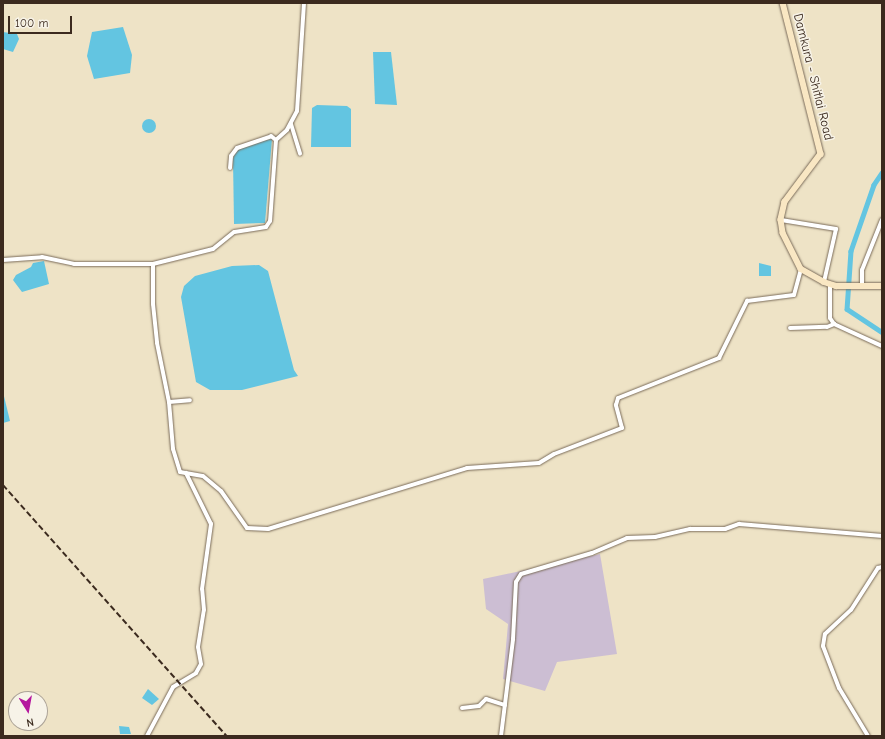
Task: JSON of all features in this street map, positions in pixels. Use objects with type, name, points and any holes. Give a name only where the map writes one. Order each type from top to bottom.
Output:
[{"type":"street","points":[[3,260],[42,257],[74,264],[153,264],[213,249],[234,232],[266,227],[270,221],[276,140],[291,124],[297,111],[304,3]]},
{"type":"street","name":"Damkura - Shitlai Road","points":[[784,3],[821,154],[785,202],[781,220],[785,239],[801,269]]},
{"type":"street","points":[[291,124],[300,154]]},
{"type":"street","points":[[230,168],[231,156],[237,148],[251,141],[271,136],[276,140]]},
{"type":"street","points":[[781,220],[836,229],[830,284],[830,318],[834,324],[882,346]]},
{"type":"street","points":[[862,287],[862,270],[882,220]]},
{"type":"street","points":[[153,264],[153,304],[157,343],[169,402],[173,449],[180,472],[203,476],[221,491],[247,528],[268,529],[467,468],[539,463],[554,454],[622,428],[616,405],[618,398],[720,358],[747,301],[794,295],[801,269],[830,284],[855,287],[882,286]]},
{"type":"street","points":[[790,328],[827,327],[834,324]]},
{"type":"street","points":[[169,402],[190,400]]},
{"type":"street","points":[[147,736],[173,687],[196,673],[201,664],[198,647],[204,610],[202,589],[211,524],[186,473]]},
{"type":"street","points":[[501,736],[513,639],[516,582],[521,574],[592,554],[627,538],[656,537],[690,529],[725,529],[739,524],[882,536]]},
{"type":"street","points":[[868,736],[839,688],[823,646],[825,634],[851,610],[878,568],[882,567]]},
{"type":"street","points":[[462,708],[479,706],[486,699],[505,705]]},
{"type":"shaded area","points":[[600,554],[617,654],[557,662],[545,691],[503,679],[508,624],[486,609],[483,579]]},
{"type":"water","points":[[123,27],[132,55],[130,73],[94,79],[87,56],[92,32]]},
{"type":"water","points":[[3,32],[17,34],[19,39],[13,52],[3,49]]},
{"type":"water","points":[[373,52],[391,52],[397,105],[375,104]]},
{"type":"water","points":[[317,105],[347,106],[351,109],[351,147],[311,147],[312,108]]},
{"type":"water","points":[[149,119],[154,121],[156,126],[154,131],[149,133],[144,131],[142,126],[144,121]]},
{"type":"water","points":[[272,139],[265,223],[234,224],[233,159],[236,151],[255,142]]},
{"type":"water","points":[[44,261],[49,284],[22,292],[13,280],[16,275],[31,267],[33,263]]},
{"type":"water","points":[[759,263],[771,266],[771,276],[759,276]]},
{"type":"water","points":[[259,265],[268,271],[294,370],[298,376],[242,390],[210,390],[196,382],[181,297],[184,286],[195,276],[232,266]]},
{"type":"water","points":[[3,392],[10,421],[3,423]]},
{"type":"water","points":[[148,689],[159,699],[152,705],[142,698]]},
{"type":"water","points":[[119,726],[129,727],[131,734],[120,734]]},
{"type":"waterway","points":[[882,173],[874,185],[851,251],[847,309],[882,332]]},
{"type":"railway","points":[[3,485],[227,736]]}]
